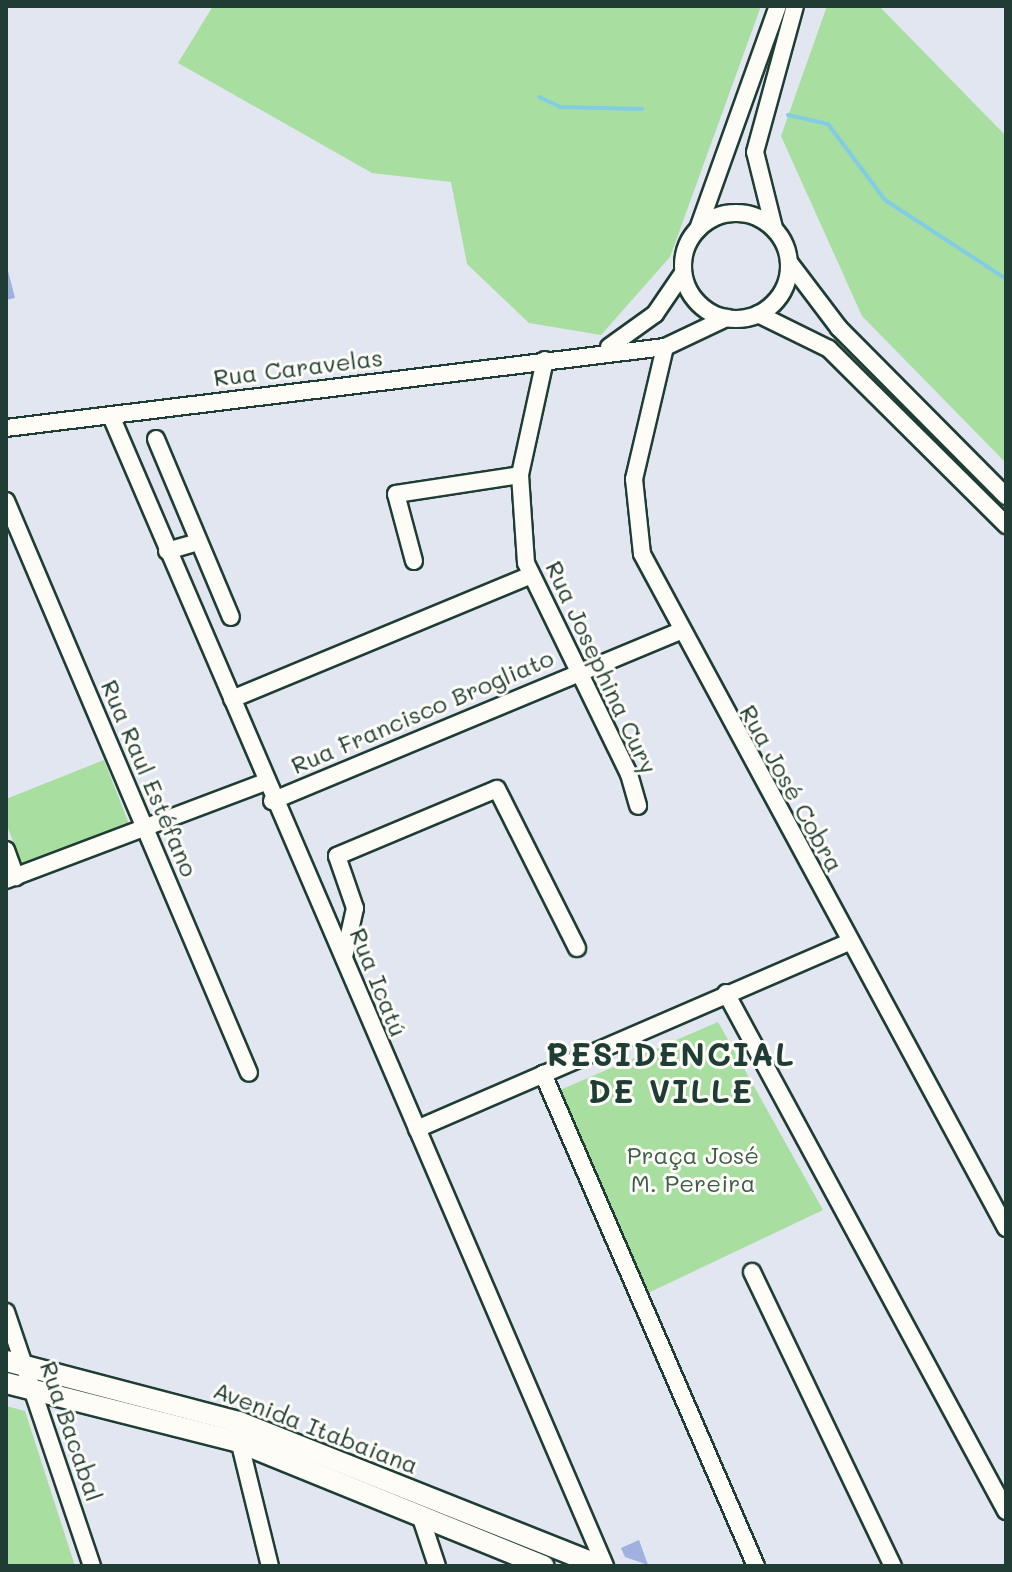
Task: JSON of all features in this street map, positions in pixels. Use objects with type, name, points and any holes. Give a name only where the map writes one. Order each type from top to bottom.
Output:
[{"type":"main road","name":"Avenida Itabaiana","points":[[14,1361],[237,1432],[603,1566]]},
{"type":"main road","name":"Avenida Itabaiana","points":[[6,1383],[237,1432],[420,1515],[544,1566]]},
{"type":"street","points":[[596,352],[630,339],[683,273],[778,6]]},
{"type":"street","points":[[795,6],[755,152],[774,228],[789,262],[839,328],[1006,496]]},
{"type":"street","points":[[698,229],[744,213],[774,228]]},
{"type":"street","points":[[758,314],[781,293],[789,262]]},
{"type":"street","points":[[683,273],[697,302],[726,318]]},
{"type":"street","points":[[596,352],[665,347],[726,318],[758,314],[829,349],[1006,525]]},
{"type":"street","name":"Rua José Cobra","points":[[665,347],[631,500],[642,554],[680,631],[1006,1228]]},
{"type":"street","name":"Rua Caravelas","points":[[6,428],[596,352]]},
{"type":"street","name":"Rua Josephina Cury","points":[[545,360],[520,475],[519,523],[531,575],[629,774],[638,806]]},
{"type":"street","name":"Rua Icatú","points":[[111,416],[232,699],[272,801],[344,957],[603,1566]]},
{"type":"street","points":[[156,439],[231,617]]},
{"type":"street","points":[[414,561],[396,494],[520,475]]},
{"type":"street","name":"Rua Raul Estéfano","points":[[6,501],[249,1073]]},
{"type":"street","points":[[167,551],[199,542]]},
{"type":"street","points":[[232,699],[531,575]]},
{"type":"street","name":"Rua Francisco Brogliato","points":[[272,801],[577,671],[680,631]]},
{"type":"street","points":[[6,850],[11,878],[148,831],[265,782]]},
{"type":"street","points":[[344,957],[355,908],[337,856],[497,789],[577,948]]},
{"type":"street","points":[[417,1129],[849,942]]},
{"type":"street","points":[[726,993],[1006,1511]]},
{"type":"street","points":[[543,1074],[752,1561]]},
{"type":"street","points":[[752,1272],[893,1566]]},
{"type":"street","name":"Rua Bacabal","points":[[6,1312],[14,1361],[34,1388],[92,1566]]},
{"type":"street","points":[[237,1432],[270,1566]]},
{"type":"street","points":[[420,1515],[437,1566]]},
{"type":"green space","points":[[213,6],[761,6],[670,257],[601,335],[529,323],[467,264],[451,182],[372,173],[178,63]]},
{"type":"green space","points":[[827,6],[879,6],[1006,136],[1006,463],[862,316],[781,136]]},
{"type":"green space","points":[[104,760],[131,829],[24,870],[6,823],[6,799]]},
{"type":"green space","name":"Praça José M. Pereira","points":[[718,1022],[823,1210],[646,1294],[560,1090]]},
{"type":"green space","points":[[6,1406],[25,1411],[75,1566],[6,1566]]},
{"type":"building","points":[[6,263],[15,298],[6,300]]},
{"type":"building","points":[[639,1540],[648,1565],[625,1557],[621,1548]]},
{"type":"waterway","points":[[539,97],[560,107],[642,109]]},
{"type":"waterway","points":[[788,115],[828,124],[885,200],[1006,279]]},
{"type":"district","name":"RESIDENCIAL DE VILLE","points":[[671,1072]]}]
